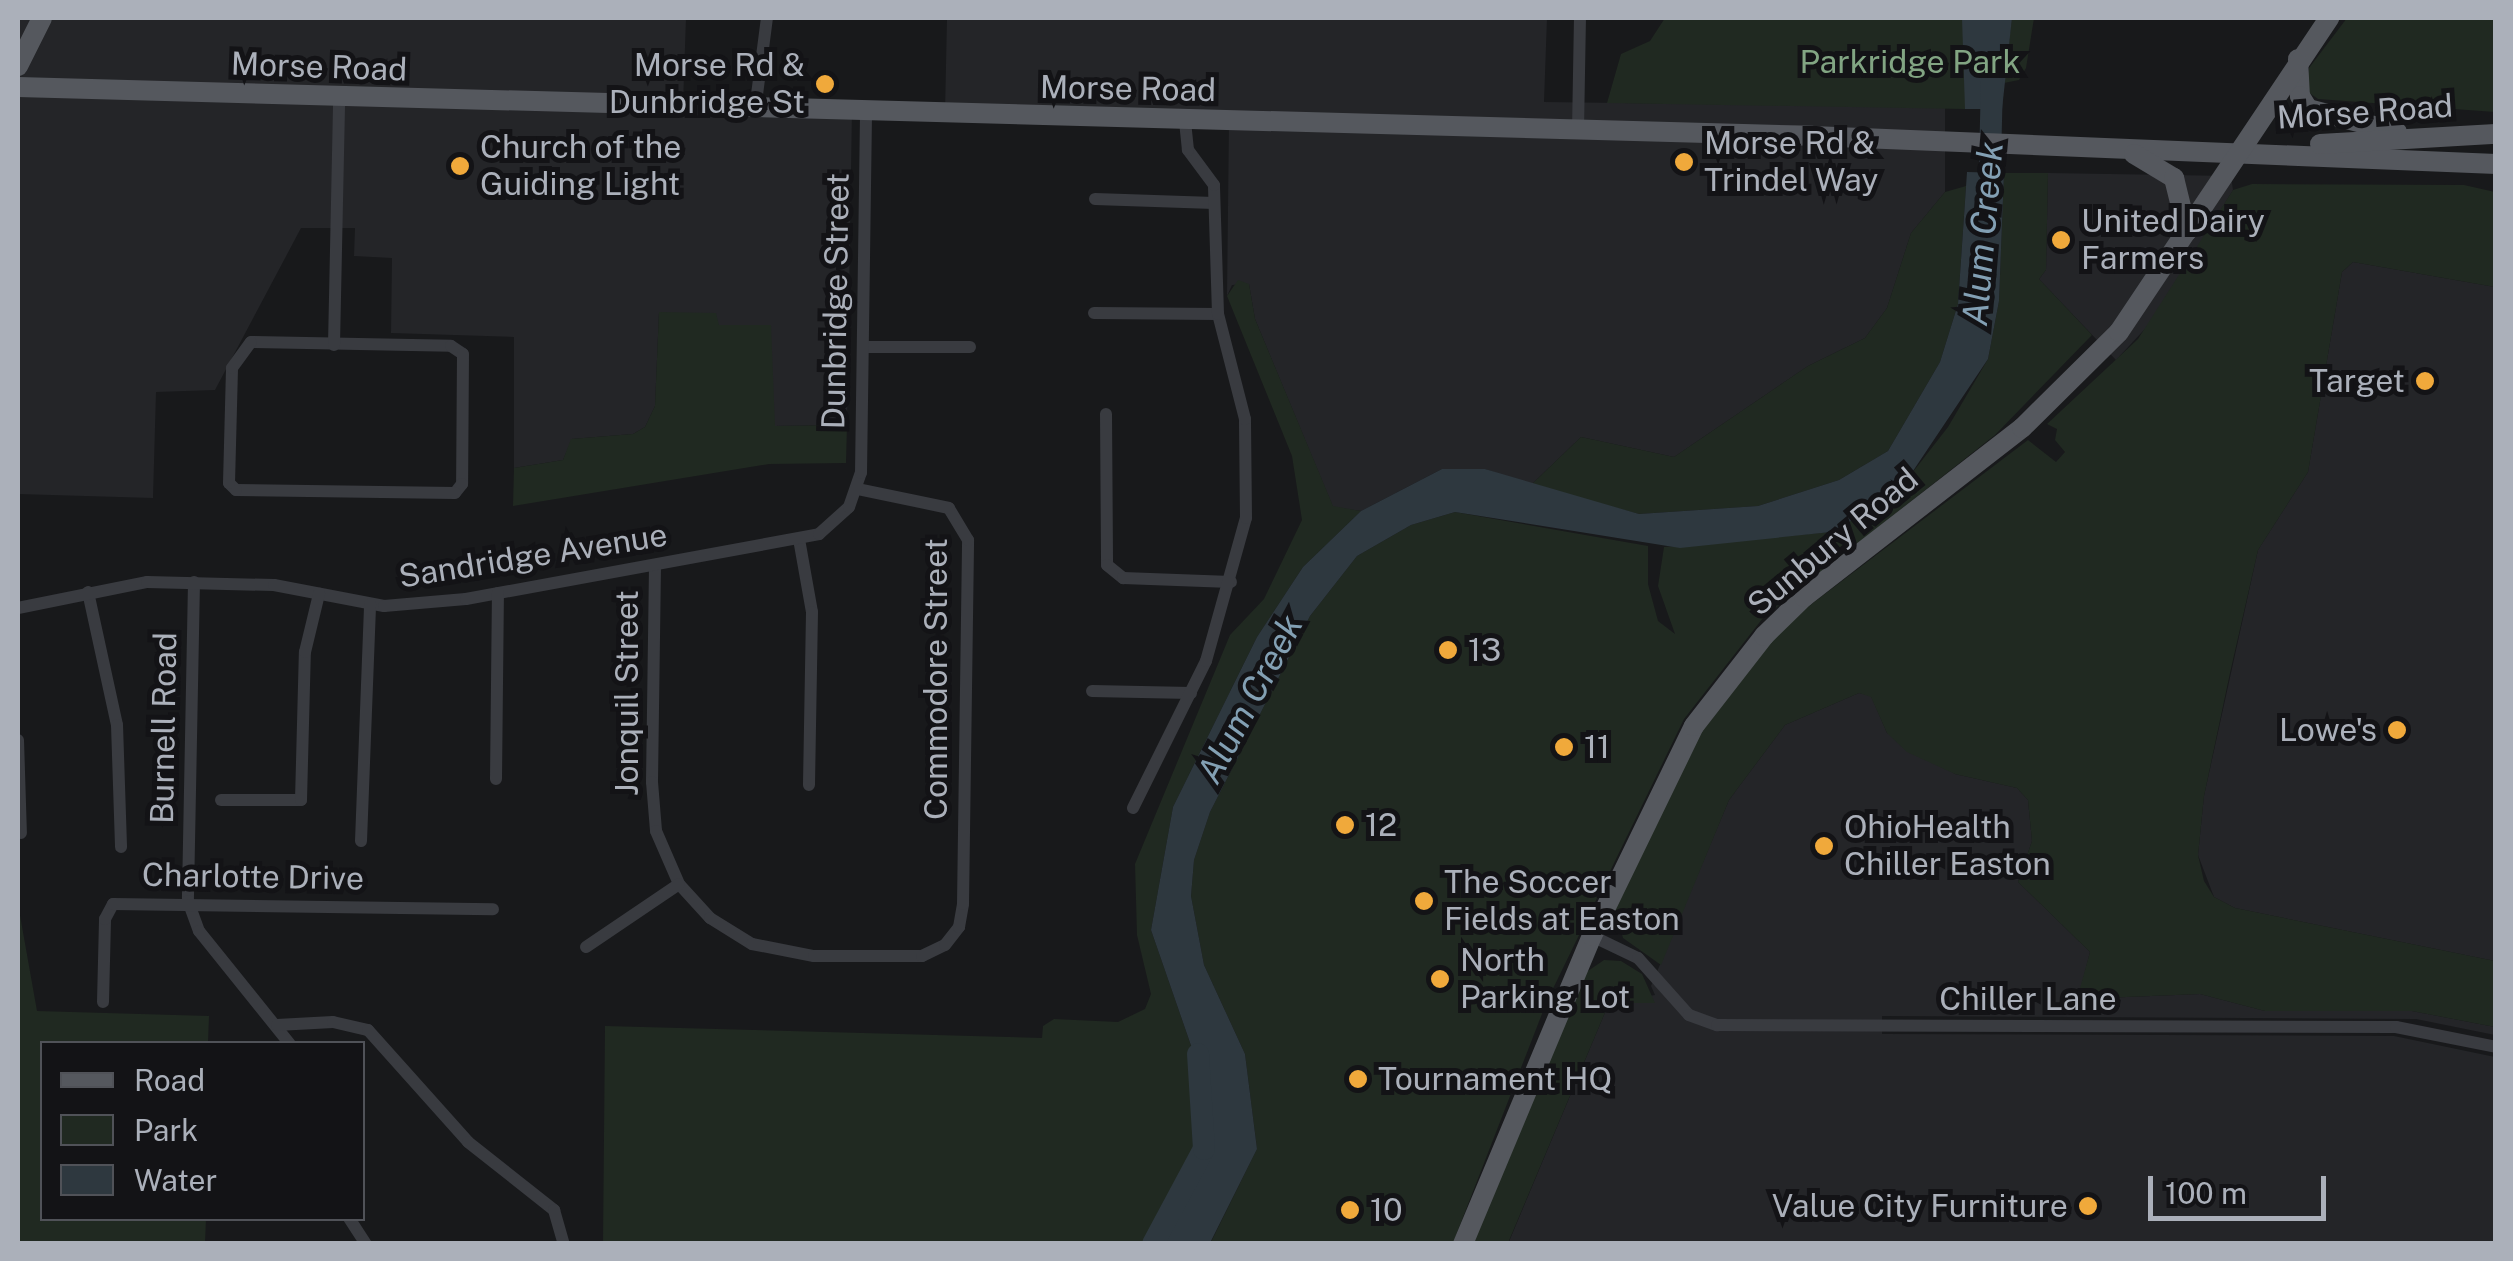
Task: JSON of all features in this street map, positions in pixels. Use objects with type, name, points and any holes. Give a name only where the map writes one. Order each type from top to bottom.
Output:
[{"type":"main road","points":[[18,66],[42,18]]},
{"type":"main road","name":"Sunbury Road","points":[[1464,1244],[1592,936],[1694,726],[1764,636],[1862,551],[2022,428],[2119,332],[2329,18]]},
{"type":"main road","points":[[2298,59],[2300,96],[2308,109],[2414,137]]},
{"type":"main road","name":"Morse Road","points":[[18,87],[1926,141],[2496,164]]},
{"type":"main road","name":"Morse Road","points":[[2238,151],[2496,134]]},
{"type":"main road","points":[[2113,147],[2154,161],[2174,178],[2187,231]]},
{"type":"street","points":[[755,110],[767,18]]},
{"type":"street","points":[[1578,131],[1580,18]]},
{"type":"street","points":[[334,344],[339,98]]},
{"type":"street","name":"Dunbridge Street","points":[[857,489],[864,347],[866,114]]},
{"type":"street","points":[[1133,808],[1191,693],[1231,582],[1246,518],[1247,445],[1218,314],[1214,202],[1210,176],[1188,150],[1185,120]]},
{"type":"street","points":[[1095,200],[1214,202]]},
{"type":"street","points":[[1094,313],[1218,314]]},
{"type":"street","points":[[334,344],[450,346],[463,354],[462,484],[455,493],[236,490],[229,484],[232,368],[243,346],[334,344]]},
{"type":"street","points":[[864,347],[970,347]]},
{"type":"street","points":[[1106,414],[1103,544],[1111,570],[1134,579],[1231,582]]},
{"type":"street","name":"Sandridge Avenue","points":[[18,608],[88,592],[194,582],[274,584],[370,604],[498,593],[799,540],[836,522],[857,489]]},
{"type":"street","name":"Commodore Street","points":[[857,489],[948,508],[968,540],[963,904],[959,927],[944,945]]},
{"type":"street","points":[[799,540],[812,612],[809,785]]},
{"type":"street","name":"Jonquil Street","points":[[655,566],[652,782],[656,830],[679,884],[710,918],[752,944],[814,956],[898,959],[944,945]]},
{"type":"street","name":"Burnell Road","points":[[194,582],[188,902],[200,931],[288,1041]]},
{"type":"street","points":[[88,592],[118,725],[121,848]]},
{"type":"street","points":[[496,779],[498,593]]},
{"type":"street","points":[[221,800],[300,800],[305,652],[319,594]]},
{"type":"street","points":[[361,841],[370,604]]},
{"type":"street","points":[[1092,691],[1191,693]]},
{"type":"street","points":[[18,740],[22,834]]},
{"type":"street","points":[[586,948],[679,884]]},
{"type":"street","name":"Charlotte Drive","points":[[103,1002],[105,920],[113,904],[493,909]]},
{"type":"street","name":"Chiller Lane","points":[[1592,936],[1638,958],[1689,1015],[1717,1025],[2396,1027],[2496,1047]]},
{"type":"street","points":[[276,1025],[333,1022],[368,1030],[468,1142],[554,1210],[564,1244]]},
{"type":"street","points":[[351,1221],[366,1244]]},
{"type":"shaded area","points":[[18,18],[686,18],[683,105],[852,109],[847,425],[775,426],[719,325],[659,313],[655,406],[645,427],[633,434],[572,439],[563,460],[514,468],[514,337],[391,333],[392,258],[354,256],[355,228],[301,228],[215,390],[156,392],[153,498],[18,494]]},
{"type":"shaded area","points":[[947,18],[1547,18],[1544,102],[1945,107],[1945,192],[1911,233],[1887,308],[1865,338],[1808,366],[1674,457],[1581,437],[1531,485],[1485,469],[1442,469],[1361,511],[1333,507],[1255,319],[1249,284],[1232,285],[1227,296],[1229,120],[945,112]]},
{"type":"shaded area","points":[[2048,173],[2231,176],[2233,190],[2156,317],[2116,360],[2039,279],[2046,270]]},
{"type":"shaded area","points":[[2353,262],[2495,287],[2495,961],[2235,908],[2214,897],[2198,855],[2204,796],[2258,550],[2308,472],[2342,272]]},
{"type":"shaded area","points":[[1859,693],[1871,696],[1887,733],[1955,774],[2017,788],[2028,800],[2032,841],[2018,882],[2090,952],[2078,999],[2200,994],[2265,1011],[2412,1011],[2495,1027],[2495,1035],[2416,1019],[1882,1016],[1882,1034],[2394,1036],[2495,1057],[2495,1243],[1508,1244],[1609,1003],[1655,995],[1651,986],[1729,800],[1785,725]]},
{"type":"green space","name":"Parkridge Park","points":[[1665,18],[1993,18],[1985,66],[1965,109],[1607,103],[1621,54],[1650,41]]},
{"type":"green space","points":[[2012,18],[2034,18],[2026,68],[2019,80],[2004,83]]},
{"type":"green space","points":[[2347,18],[2495,18],[2495,112],[2318,99],[2305,90],[2309,68]]},
{"type":"green space","name":"The Soccer Fields at Easton","points":[[2004,173],[2048,173],[2046,270],[2039,279],[2092,335],[1995,435],[1763,618],[1684,719],[1547,1001],[1453,1243],[1210,1244],[1257,1149],[1245,1054],[1204,965],[1191,896],[1194,860],[1210,812],[1310,616],[1357,556],[1411,525],[1455,512],[1648,546],[1648,584],[1658,621],[1675,634],[1658,586],[1664,547],[1831,532],[1909,477],[1948,427],[1988,359],[1999,301]]},
{"type":"green space","points":[[2252,184],[2464,185],[2495,192],[2495,287],[2353,262],[2342,272],[2308,472],[2258,550],[2230,673],[2204,796],[2198,855],[2204,881],[2214,897],[2235,908],[2495,961],[2495,1027],[2412,1011],[2265,1011],[2200,994],[2077,999],[2090,952],[2018,882],[2032,841],[2028,800],[2017,788],[1955,774],[1907,752],[1887,733],[1871,697],[1859,693],[1785,725],[1729,800],[1661,965],[1623,938],[1615,908],[1697,736],[1776,631],[2028,440],[2056,462],[2065,452],[2055,440],[2057,429],[2047,424],[2138,339],[2233,190]]},
{"type":"green space","points":[[1966,186],[1958,304],[1940,362],[1888,451],[1839,480],[1758,506],[1639,514],[1531,485],[1581,437],[1674,457],[1808,366],[1865,338],[1887,308],[1911,233],[1945,192]]},
{"type":"green space","points":[[1238,280],[1249,284],[1255,319],[1333,506],[1361,511],[1303,567],[1257,637],[1173,807],[1151,930],[1204,1083],[1204,1149],[1153,1243],[603,1244],[605,1026],[1042,1038],[1043,1026],[1054,1019],[1118,1022],[1145,1009],[1151,994],[1137,935],[1135,864],[1230,635],[1264,599],[1302,520],[1292,456],[1227,296]]},
{"type":"green space","points":[[659,312],[716,313],[719,325],[771,325],[775,426],[847,425],[846,463],[769,464],[513,506],[514,468],[563,460],[571,439],[633,434],[645,427],[655,406]]},
{"type":"green space","points":[[18,904],[37,1011],[209,1016],[208,1041],[40,1041],[40,1221],[206,1221],[205,1243],[18,1243]]},
{"type":"green space","points":[[1604,960],[1621,961],[1642,974],[1655,1003],[1609,1003],[1508,1243],[1469,1244],[1585,973]]},
{"type":"water","points":[[1962,18],[2012,18],[2002,109],[1965,109]]},
{"type":"water","points":[[1967,172],[2004,173],[1999,301],[1988,359],[1909,477],[1858,517],[1831,532],[1680,548],[1455,512],[1411,525],[1357,556],[1310,616],[1210,812],[1194,860],[1191,896],[1204,965],[1245,1054],[1257,1149],[1210,1243],[1153,1243],[1204,1149],[1204,1083],[1151,930],[1173,807],[1257,637],[1303,567],[1361,511],[1442,469],[1485,469],[1639,514],[1758,506],[1839,480],[1888,451],[1940,362],[1958,304]]},
{"type":"waterway","name":"Alum Creek","points":[[1989,203],[1992,80]]},
{"type":"waterway","name":"Alum Creek","points":[[1153,1244],[1204,1149],[1198,1054]]},
{"type":"place","name":"Morse Rd & Dunbridge St","points":[[825,84]]},
{"type":"place","name":"Morse Rd & Trindel Way","points":[[1684,162]]},
{"type":"place","name":"Church of the Guiding Light","points":[[460,166]]},
{"type":"place","name":"United Dairy Farmers","points":[[2061,240]]},
{"type":"place","name":"Target","points":[[2425,381]]},
{"type":"place","name":"13","points":[[1448,650]]},
{"type":"place","name":"Lowe's","points":[[2397,730]]},
{"type":"place","name":"11","points":[[1564,747]]},
{"type":"place","name":"12","points":[[1345,825]]},
{"type":"place","name":"OhioHealth Chiller Easton","points":[[1824,846]]},
{"type":"place","name":"The Soccer Fields at Easton","points":[[1424,901]]},
{"type":"place","name":"North Parking Lot","points":[[1440,979]]},
{"type":"place","name":"Tournament HQ","points":[[1358,1079]]},
{"type":"place","name":"Value City Furniture","points":[[2088,1206]]},
{"type":"place","name":"10","points":[[1350,1210]]}]
